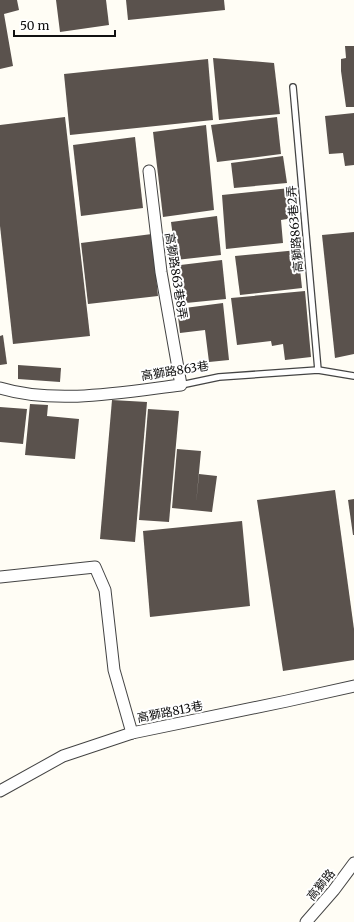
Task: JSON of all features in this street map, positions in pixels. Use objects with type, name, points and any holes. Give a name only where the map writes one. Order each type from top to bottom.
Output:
[{"type":"street","name":"高獅路863巷8弄","points":[[149,171],[161,272],[181,385]]},
{"type":"street","name":"高獅路863巷","points":[[0,388],[13,392],[38,396],[80,396],[181,385]]},
{"type":"street","points":[[0,577],[95,567],[105,590],[114,670],[132,733]]},
{"type":"street","name":"高獅路813巷","points":[[0,791],[63,756],[132,733],[354,686]]},
{"type":"street","name":"高獅路","points":[[306,922],[334,890],[354,863]]},
{"type":"lane","name":"高獅路863巷2弄","points":[[293,87],[318,370]]},
{"type":"lane","name":"高獅路863巷","points":[[181,385],[218,377],[318,370],[354,376]]},
{"type":"building","points":[[0,0],[17,0],[19,10],[4,14],[13,66],[0,69]]},
{"type":"building","points":[[56,0],[106,0],[109,25],[60,32]]},
{"type":"building","points":[[126,0],[224,0],[225,10],[128,20]]},
{"type":"building","points":[[345,46],[354,46],[354,107],[346,107],[341,71],[341,59],[346,58]]},
{"type":"building","points":[[213,58],[274,63],[280,114],[219,120]]},
{"type":"building","points":[[208,59],[213,120],[70,135],[64,74]]},
{"type":"building","points":[[354,113],[354,165],[345,166],[343,153],[329,154],[325,116]]},
{"type":"building","points":[[65,117],[90,336],[13,344],[0,226],[0,125]]},
{"type":"building","points":[[277,117],[281,154],[217,162],[211,125]]},
{"type":"building","points":[[206,125],[214,210],[163,217],[153,132]]},
{"type":"building","points":[[135,137],[143,208],[81,216],[73,145]]},
{"type":"building","points":[[283,156],[287,183],[234,188],[231,163]]},
{"type":"building","points":[[290,188],[293,218],[281,220],[283,243],[226,249],[222,195]]},
{"type":"building","points":[[217,216],[221,255],[176,260],[171,222]]},
{"type":"building","points":[[354,232],[354,354],[335,358],[322,235]]},
{"type":"building","points":[[152,234],[158,296],[88,304],[81,243]]},
{"type":"building","points":[[298,250],[302,288],[240,295],[235,256]]},
{"type":"building","points":[[222,260],[226,299],[176,304],[172,266]]},
{"type":"building","points":[[305,291],[311,357],[285,360],[283,344],[272,346],[271,341],[237,345],[231,298]]},
{"type":"building","points":[[223,303],[229,360],[209,362],[205,330],[180,333],[177,309]]},
{"type":"building","points":[[3,335],[7,364],[0,365],[0,336]]},
{"type":"building","points":[[18,365],[61,368],[60,382],[18,379]]},
{"type":"building","points":[[112,400],[147,402],[135,542],[100,539]]},
{"type":"building","points":[[30,404],[48,405],[47,416],[79,419],[75,459],[25,455]]},
{"type":"building","points":[[0,407],[27,409],[23,444],[0,442]]},
{"type":"building","points":[[148,409],[179,411],[169,522],[139,520]]},
{"type":"building","points":[[177,449],[201,451],[196,504],[199,474],[217,476],[212,512],[172,508]]},
{"type":"building","points":[[335,490],[354,629],[354,660],[283,671],[257,500]]},
{"type":"building","points":[[354,499],[354,535],[353,535],[348,500]]},
{"type":"building","points":[[242,521],[250,606],[150,617],[143,531]]}]
